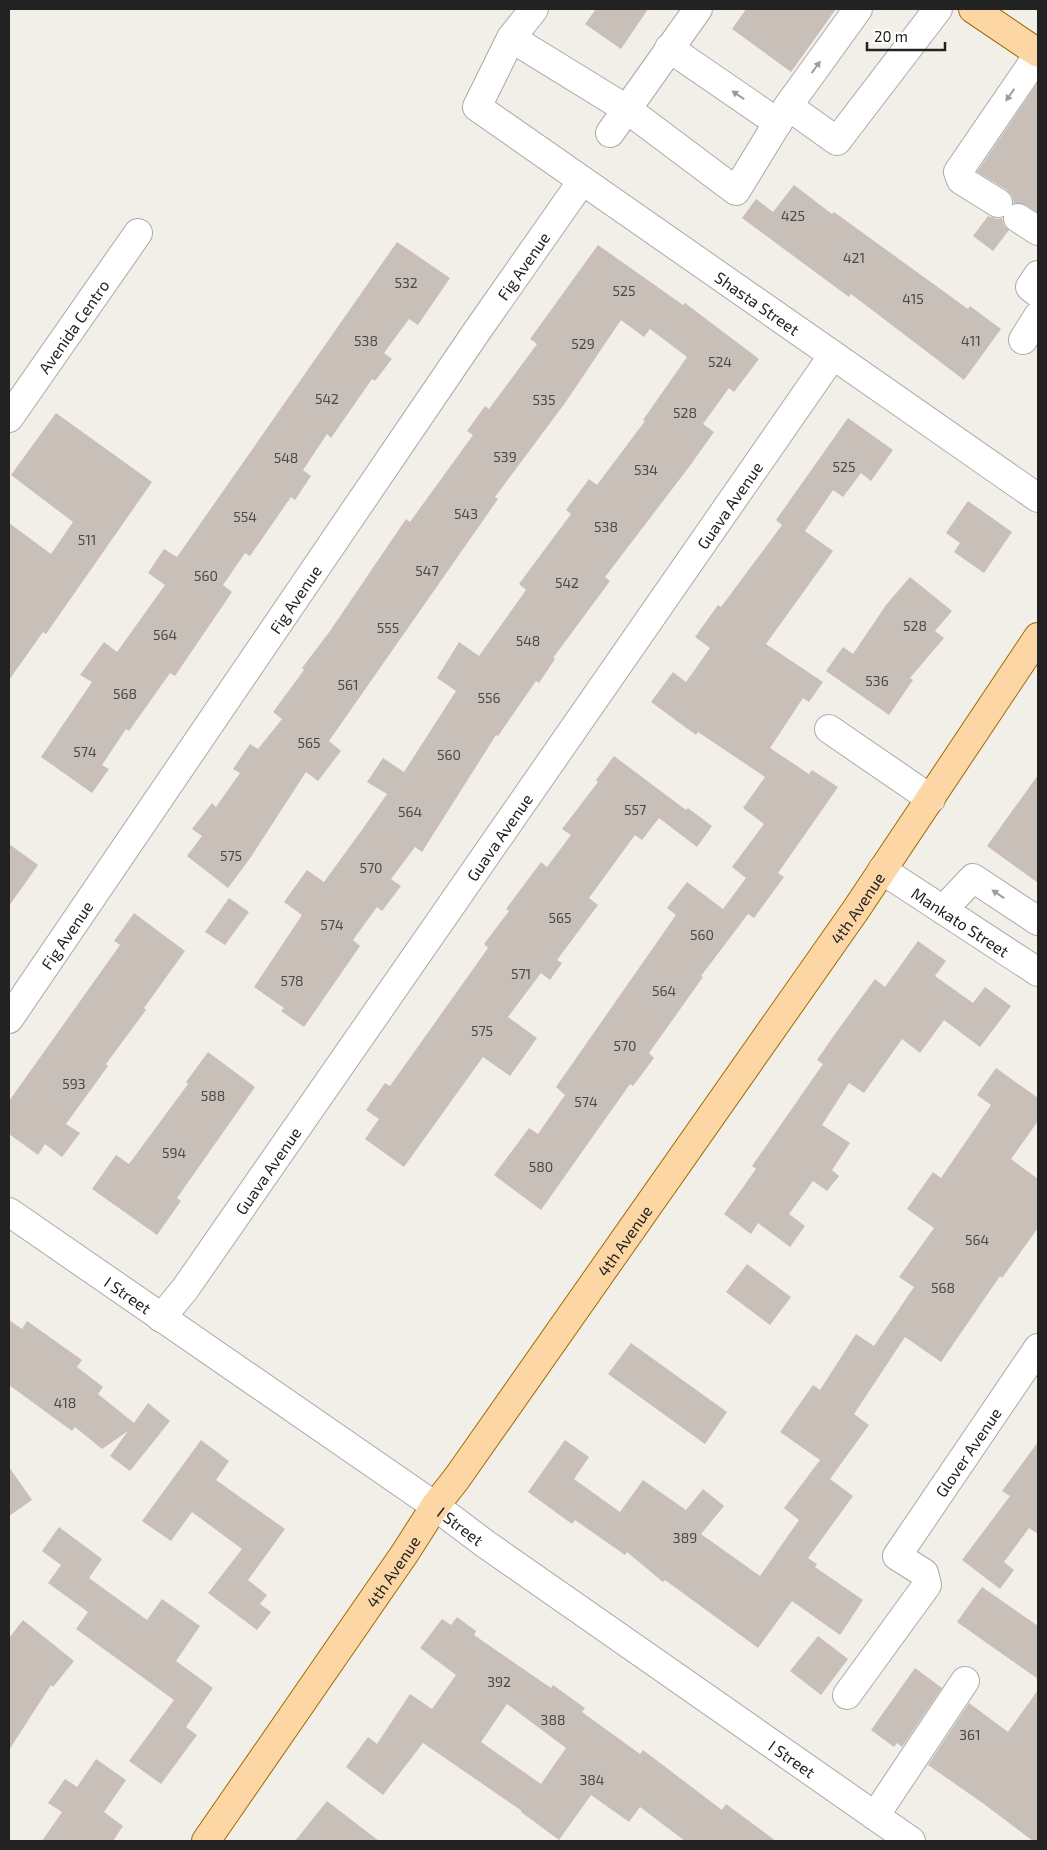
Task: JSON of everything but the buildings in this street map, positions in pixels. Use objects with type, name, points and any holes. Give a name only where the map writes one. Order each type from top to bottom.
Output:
[{"type":"main road","points":[[974,9],[1038,54]]},
{"type":"main road","name":"4th Avenue","points":[[206,1841],[394,1569],[435,1506],[509,1405],[828,950],[1038,637]]},
{"type":"street","points":[[534,9],[512,38],[628,110],[736,191],[783,115],[858,9]]},
{"type":"street","points":[[610,133],[698,9]]},
{"type":"street","points":[[669,48],[783,115],[837,141],[938,9]]},
{"type":"street","name":"Shasta Street","points":[[512,38],[477,107],[1038,498]]},
{"type":"street","points":[[1018,217],[961,180],[958,172],[1038,54]]},
{"type":"street","name":"Fig Avenue","points":[[9,1019],[476,331],[582,181]]},
{"type":"street","name":"Avenida Centro","points":[[9,418],[138,233]]},
{"type":"street","points":[[1038,275],[1030,287],[1038,293]]},
{"type":"street","points":[[1023,340],[1038,316]]},
{"type":"street","name":"Guava Avenue","points":[[161,1318],[185,1289],[833,355]]},
{"type":"street","points":[[829,730],[931,799]]},
{"type":"street","name":"Mankato Street","points":[[882,870],[1038,972]]},
{"type":"street","points":[[943,910],[973,878],[1038,921]]},
{"type":"street","name":"I Street","points":[[9,1212],[435,1506],[484,1543],[911,1841]]},
{"type":"street","name":"Glover Avenue","points":[[847,1695],[927,1584],[924,1573],[897,1556],[1038,1348]]},
{"type":"street","points":[[875,1816],[965,1681]]}]
